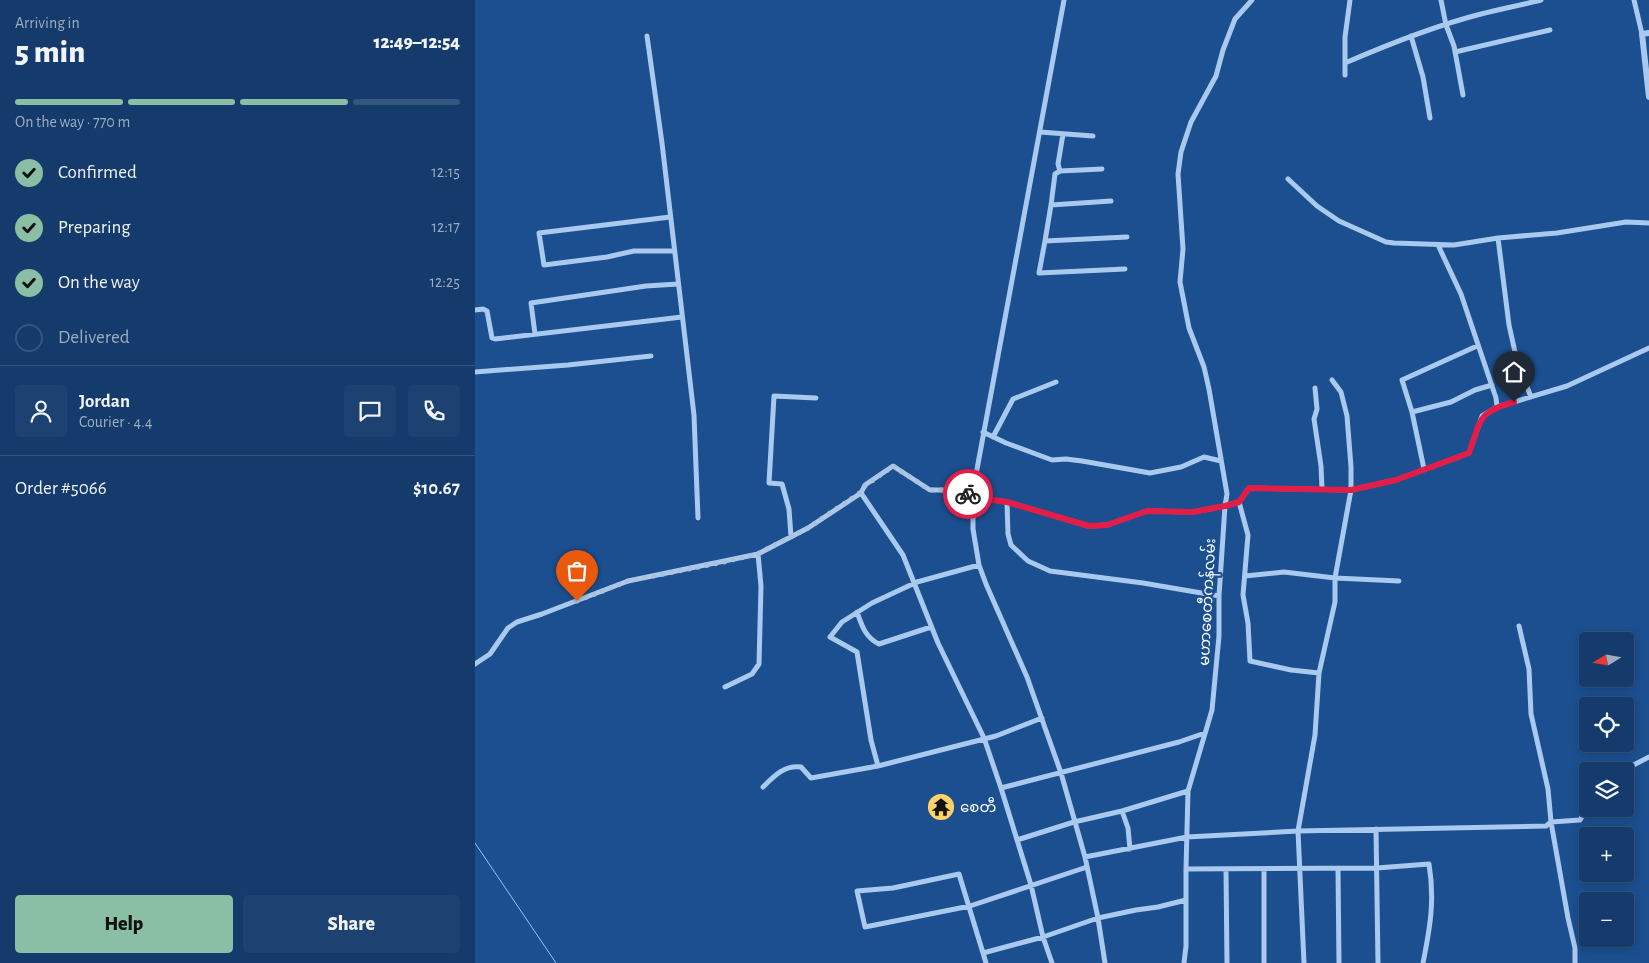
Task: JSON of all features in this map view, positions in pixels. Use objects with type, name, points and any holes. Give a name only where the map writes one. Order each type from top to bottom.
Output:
[{"type":"street","points":[[1064,0],[983,432],[973,497],[973,529],[979,565],[1027,678],[1061,774],[1085,857],[1105,963]]},
{"type":"street","name":"မဟာစေတီကန်လမ်း","points":[[1184,963],[1186,946],[1188,791],[1212,710],[1219,636],[1219,596],[1227,494],[1205,374],[1199,352],[1189,328],[1180,282],[1183,249],[1179,174],[1181,152],[1191,122],[1216,76],[1223,50],[1235,19],[1253,0]]},
{"type":"street","points":[[1345,74],[1345,37],[1350,0]]},
{"type":"street","points":[[1441,0],[1446,25],[1455,52],[1463,95]]},
{"type":"street","points":[[1345,63],[1411,36],[1479,14],[1541,0]]},
{"type":"street","points":[[1634,0],[1641,34],[1649,97]]},
{"type":"street","points":[[1455,52],[1550,30]]},
{"type":"street","points":[[1641,34],[1649,33]]},
{"type":"street","points":[[647,36],[671,217],[694,415],[697,518]]},
{"type":"street","points":[[1411,36],[1423,77],[1430,118]]},
{"type":"street","points":[[1040,132],[1093,136]]},
{"type":"street","points":[[1060,171],[1058,164],[1063,134]]},
{"type":"street","points":[[1101,169],[1060,171],[1055,174],[1039,273],[1125,269]]},
{"type":"street","points":[[1288,179],[1317,206],[1339,221],[1387,242],[1454,245],[1498,238],[1557,233],[1626,222],[1649,222]]},
{"type":"street","points":[[1051,205],[1111,202]]},
{"type":"street","points":[[671,217],[539,233],[544,266],[634,251],[675,251]]},
{"type":"street","points":[[1045,241],[1127,237]]},
{"type":"street","points":[[1498,238],[1509,325],[1517,361],[1531,396]]},
{"type":"street","points":[[1438,245],[1461,294],[1477,346],[1497,398],[1497,407]]},
{"type":"street","points":[[535,334],[531,303],[646,286],[678,284]]},
{"type":"street","points":[[475,310],[483,309],[487,311],[493,339],[682,317]]},
{"type":"street","points":[[1423,469],[1412,412],[1402,380],[1477,346]]},
{"type":"street","points":[[475,664],[490,654],[508,628],[517,622],[628,581],[757,554],[808,528],[861,492],[865,486],[893,466],[930,490],[963,490],[973,497],[1007,502],[1089,526],[1107,525],[1147,511],[1193,512],[1225,506],[1239,502],[1249,488],[1351,490],[1396,480],[1469,453],[1482,416],[1497,407],[1567,386],[1649,348]]},
{"type":"street","points":[[475,372],[651,356]]},
{"type":"street","points":[[1304,963],[1298,831],[1315,734],[1319,674],[1335,602],[1335,578],[1351,490],[1347,416],[1341,392],[1332,380]]},
{"type":"street","points":[[993,437],[1013,399],[1057,382]]},
{"type":"street","points":[[1412,412],[1451,402],[1475,390],[1492,385]]},
{"type":"street","points":[[1315,388],[1317,409],[1314,419],[1321,466],[1322,489]]},
{"type":"street","points":[[791,537],[789,509],[782,484],[769,483],[774,396],[816,398]]},
{"type":"street","points":[[983,432],[1052,460],[1082,461],[1150,473],[1181,467],[1204,457],[1221,461]]},
{"type":"street","points":[[861,492],[903,554],[931,627],[984,738],[1031,885],[1043,937],[1052,963]]},
{"type":"street","points":[[1007,502],[1008,534],[1011,545],[1028,561],[1049,571],[1143,583],[1219,596]]},
{"type":"street","points":[[1239,502],[1248,535],[1243,595],[1248,624],[1250,661],[1319,674]]},
{"type":"street","points":[[725,687],[752,674],[759,664],[761,586],[757,554]]},
{"type":"street","points":[[879,766],[871,740],[857,652],[831,637],[842,622],[873,603],[915,584],[979,565]]},
{"type":"street","points":[[1245,576],[1285,572],[1335,578],[1399,581]]},
{"type":"street","points":[[857,612],[870,640],[879,644],[931,627]]},
{"type":"street","points":[[1519,626],[1529,669],[1531,714],[1547,789],[1551,822],[1575,948],[1575,963]]},
{"type":"street","points":[[763,787],[778,772],[792,766],[801,767],[811,778],[879,766],[996,736],[1042,718]]},
{"type":"street","points":[[1001,788],[1061,774],[1179,742],[1205,733]]},
{"type":"street","points":[[1634,765],[1649,757]]},
{"type":"street","points":[[1017,840],[1074,822],[1122,811],[1188,791]]},
{"type":"street","points":[[1122,811],[1128,828],[1130,849]]},
{"type":"street","points":[[1085,857],[1187,837],[1298,831],[1545,826],[1551,822],[1580,820],[1582,817]]},
{"type":"street","points":[[1376,830],[1378,963]]},
{"type":"street","points":[[1186,869],[1377,868],[1429,864],[1432,905],[1423,963]]},
{"type":"street","points":[[986,963],[970,906],[959,874],[893,888],[857,891],[865,927],[970,906],[1087,868]]},
{"type":"street","points":[[1339,868],[1339,963]]},
{"type":"street","points":[[1265,869],[1265,963]]},
{"type":"street","points":[[1226,870],[1227,963]]},
{"type":"street","points":[[983,953],[1043,937],[1098,918],[1186,900]]},
{"type":"waterway","points":[[475,843],[556,963]]},
{"type":"way so far","points":[[577,601],[628,581],[757,554],[808,528],[861,492],[865,486],[893,466],[930,490],[963,490],[968,494]]},
{"type":"place","name":"စေတီ","points":[[941,807]]},
{"type":"route","points":[[968,494],[973,497],[1007,502],[1089,526],[1107,525],[1147,511],[1193,512],[1225,506],[1239,502],[1249,488],[1351,490],[1396,480],[1469,453],[1482,416],[1497,407],[1514,402]]}]
